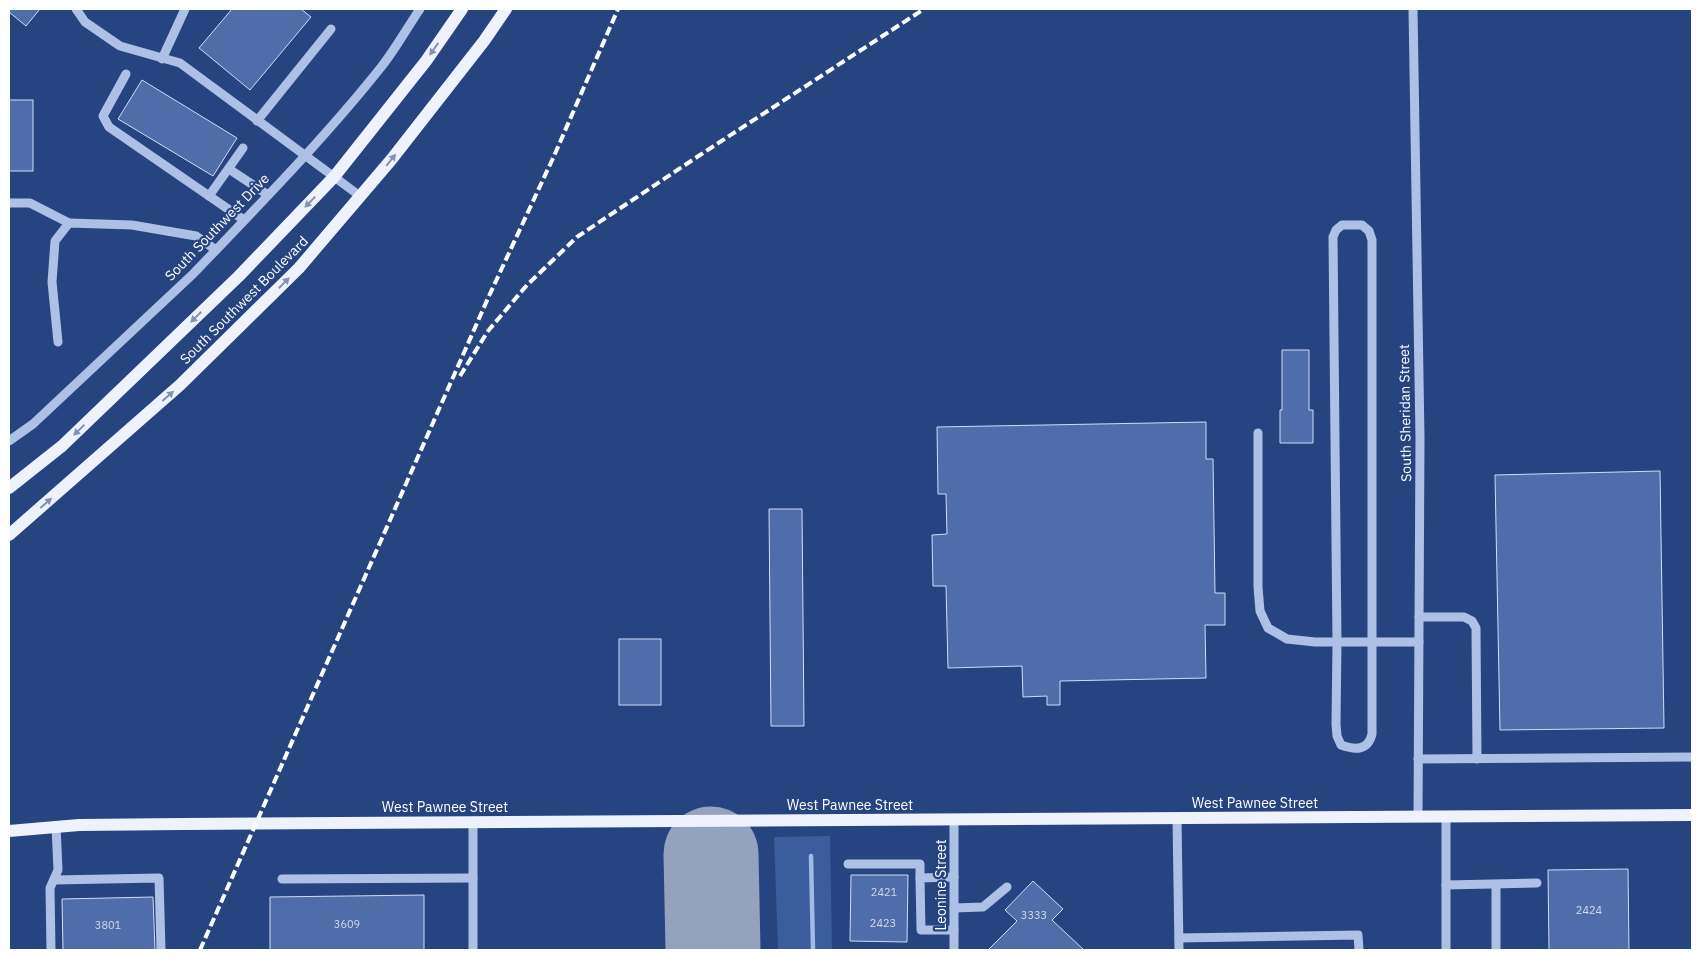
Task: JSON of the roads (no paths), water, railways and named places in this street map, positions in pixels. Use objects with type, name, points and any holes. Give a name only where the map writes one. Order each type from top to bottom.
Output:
[{"type":"main road","name":"South Southwest Boulevard","points":[[9,488],[69,439],[239,276],[334,177],[426,61],[462,9]]},
{"type":"main road","name":"South Southwest Boulevard","points":[[9,535],[180,385],[299,268],[391,160],[484,41],[506,9]]},
{"type":"main road","name":"West Pawnee Street","points":[[9,831],[56,826],[141,824],[1692,815]]},
{"type":"street","points":[[76,9],[84,22],[120,46],[180,64],[360,196]]},
{"type":"street","points":[[162,59],[185,9]]},
{"type":"street","name":"South Southwest Drive","points":[[9,441],[33,424],[193,274],[216,250],[305,156],[383,65],[420,9]]},
{"type":"street","name":"South Sheridan Street","points":[[1412,9],[1420,438],[1418,817]]},
{"type":"street","points":[[257,121],[331,29]]},
{"type":"street","points":[[126,74],[103,116],[109,127],[244,220]]},
{"type":"street","points":[[209,196],[243,148]]},
{"type":"street","points":[[228,169],[268,195]]},
{"type":"street","points":[[9,203],[30,203],[69,223],[132,224],[196,236],[216,250]]},
{"type":"street","points":[[58,342],[52,282],[55,241],[69,223]]},
{"type":"street","points":[[1342,225],[1362,226],[1370,231],[1372,240],[1373,642],[1372,734],[1370,742],[1363,747],[1350,748],[1341,744],[1337,736],[1336,724],[1337,642],[1333,237],[1336,230],[1342,225]]},
{"type":"street","points":[[1258,434],[1258,588],[1260,611],[1268,628],[1287,639],[1315,642],[1419,642]]},
{"type":"street","points":[[1419,617],[1464,617],[1472,621],[1476,628],[1477,759]]},
{"type":"street","points":[[1418,759],[1692,757]]},
{"type":"street","points":[[1446,817],[1446,950]]},
{"type":"street","points":[[1177,818],[1179,950]]},
{"type":"street","name":"Leonine Street","points":[[954,819],[954,950]]},
{"type":"street","points":[[473,822],[473,950]]},
{"type":"street","points":[[51,950],[50,888],[58,870],[56,826]]},
{"type":"street","points":[[848,864],[920,864],[921,930],[954,930]]},
{"type":"street","points":[[920,878],[954,877]]},
{"type":"street","points":[[54,880],[159,878],[161,950]]},
{"type":"street","points":[[282,879],[473,878]]},
{"type":"street","points":[[1446,885],[1537,883]]},
{"type":"street","points":[[1496,885],[1496,950]]},
{"type":"street","points":[[954,908],[983,907],[1007,887]]},
{"type":"street","points":[[1179,938],[1358,935],[1359,950]]},
{"type":"waterway","points":[[811,856],[813,950]]},
{"type":"railway","points":[[200,950],[618,9]]},
{"type":"railway","points":[[460,376],[488,331],[527,285],[577,237],[924,9]]}]
